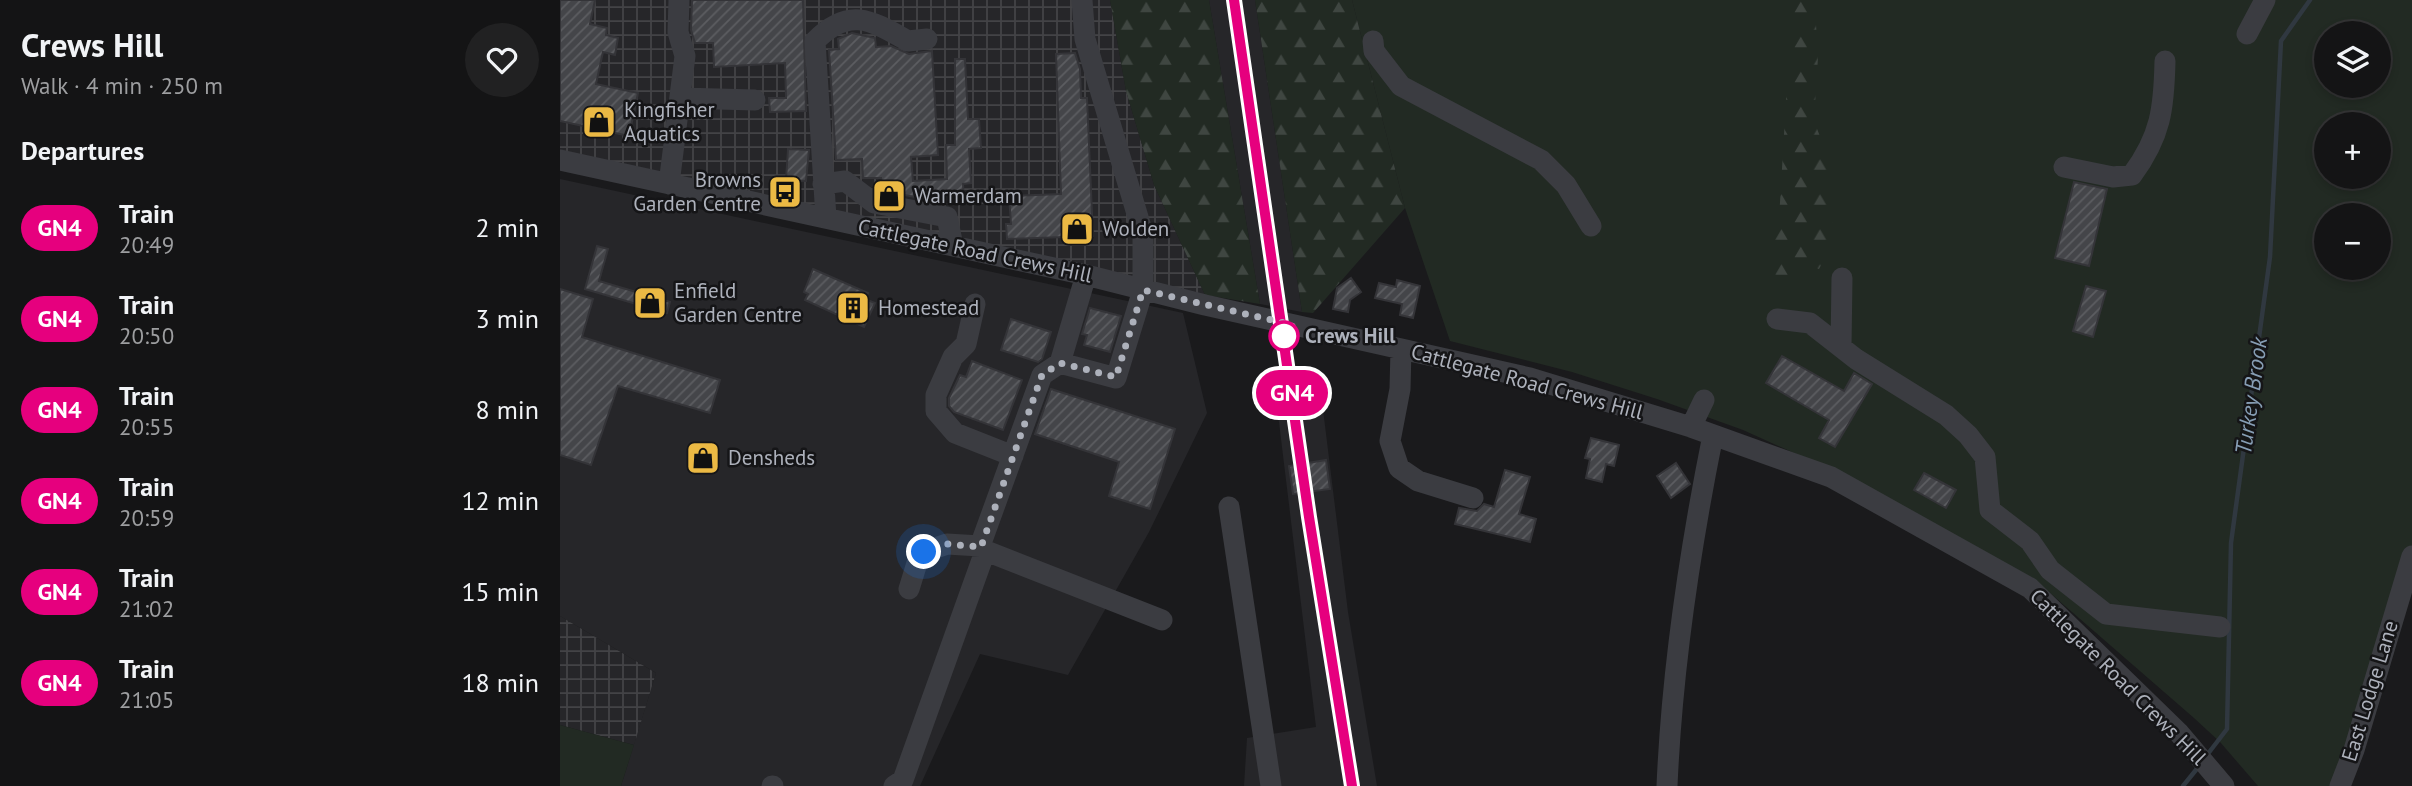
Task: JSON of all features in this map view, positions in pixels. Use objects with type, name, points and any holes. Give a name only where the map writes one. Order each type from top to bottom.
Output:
[{"type":"street","points":[[669,184],[685,56],[678,32],[679,0]]},
{"type":"street","points":[[1060,363],[1116,377],[1143,290],[1143,234],[1086,39],[1082,0]]},
{"type":"street","points":[[2247,33],[2265,0]]},
{"type":"street","points":[[826,218],[814,41],[829,27],[845,20],[866,20],[885,26],[908,41],[927,38]]},
{"type":"street","points":[[1373,41],[1374,51],[1405,89],[1509,141],[1547,165],[1577,200],[1591,226]]},
{"type":"street","points":[[2064,167],[2113,177],[2132,175],[2151,149],[2161,118],[2165,61]]},
{"type":"street","points":[[681,98],[755,100]]},
{"type":"street","name":"Cattlegate Road Crews Hill","points":[[560,160],[1086,275],[1530,378],[1691,427],[1831,477],[2030,588],[2193,749],[2217,778]]},
{"type":"street","points":[[823,184],[845,181],[874,203],[947,217],[953,246]]},
{"type":"street","points":[[894,786],[903,780],[983,557],[981,548],[1042,375],[1060,363],[1086,275]]},
{"type":"street","points":[[1841,347],[1842,278]]},
{"type":"street","points":[[975,304],[966,344],[953,357],[936,395],[936,411],[955,433],[1013,456]]},
{"type":"street","points":[[1777,318],[1811,323],[1841,347],[1946,415],[1968,435],[1985,457],[1990,510],[2030,541],[2050,570],[2094,607],[2116,618],[2220,627]]},
{"type":"street","points":[[1401,349],[1400,389],[1390,441],[1399,468],[1418,481],[1473,498]]},
{"type":"street","points":[[1691,427],[1704,400]]},
{"type":"street","points":[[1667,786],[1680,648],[1700,496],[1713,435]]},
{"type":"street","points":[[1229,506],[1271,786]]},
{"type":"street","points":[[909,589],[916,563],[924,552],[947,544],[981,548],[1162,620]]},
{"type":"street","name":"East Lodge Lane","points":[[2340,786],[2354,750],[2412,556]]},
{"type":"shaded area","points":[[560,0],[1110,0],[1126,91],[1154,185],[1205,295],[560,153]]},
{"type":"shaded area","points":[[1209,0],[1255,0],[1302,312],[1260,304]]},
{"type":"shaded area","points":[[560,179],[1183,313],[1207,413],[1149,532],[1068,675],[980,654],[920,786],[621,786],[656,673],[560,616]]},
{"type":"shaded area","points":[[1273,373],[1319,377],[1348,612],[1377,786],[1244,786],[1247,738],[1316,727]]},
{"type":"shaded area","points":[[560,616],[656,673],[634,745],[560,725]]},
{"type":"green space","points":[[1110,0],[1209,0],[1260,304],[1205,295],[1154,185],[1126,91]]},
{"type":"green space","points":[[1255,0],[1352,0],[1405,208],[1313,313],[1302,312]]},
{"type":"green space","points":[[1352,0],[2412,0],[2412,562],[2345,786],[2258,786],[2220,742],[2034,579],[1834,471],[1743,430],[1657,399],[1572,372],[1450,341],[1405,208]]},
{"type":"green space","points":[[1792,0],[1813,0],[1815,8],[1818,57],[1814,121],[1828,157],[1834,241],[1819,269],[1798,263],[1778,287],[1771,255],[1779,219]]},
{"type":"green space","points":[[560,725],[634,745],[621,786],[560,786]]},
{"type":"building","points":[[560,0],[595,0],[590,24],[607,28],[606,35],[618,38],[615,55],[603,52],[596,84],[638,93],[629,136],[560,121]]},
{"type":"building","points":[[692,0],[803,0],[806,111],[770,112],[769,98],[786,98],[785,63],[714,67],[713,43],[695,43],[691,30]]},
{"type":"building","points":[[852,33],[875,38],[876,47],[891,46],[909,54],[932,51],[938,155],[911,157],[913,181],[947,179],[946,145],[955,145],[955,59],[965,59],[968,119],[979,119],[981,148],[969,149],[971,183],[963,184],[964,200],[939,202],[939,192],[914,194],[915,197],[882,191],[881,178],[863,178],[862,159],[836,160],[829,50],[839,49],[838,39]]},
{"type":"building","points":[[1075,53],[1080,69],[1081,98],[1087,98],[1093,236],[1007,239],[1006,224],[1011,224],[1009,196],[1061,194],[1056,54]]},
{"type":"building","points":[[788,149],[809,150],[806,181],[786,180]]},
{"type":"building","points":[[2074,182],[2107,189],[2089,266],[2055,258]]},
{"type":"building","points":[[597,246],[608,249],[599,281],[670,302],[667,313],[585,289]]},
{"type":"building","points":[[813,269],[868,293],[865,299],[875,303],[864,327],[805,300],[808,294],[804,292]]},
{"type":"building","points":[[1351,278],[1361,292],[1350,300],[1348,312],[1333,309],[1337,288]]},
{"type":"building","points":[[1397,280],[1420,286],[1413,318],[1400,315],[1402,304],[1375,298],[1379,283],[1396,287]]},
{"type":"building","points":[[2086,286],[2106,291],[2093,337],[2073,331]]},
{"type":"building","points":[[560,289],[593,299],[582,337],[720,380],[710,413],[618,386],[591,465],[560,455]]},
{"type":"building","points":[[1090,308],[1121,316],[1110,352],[1084,345],[1087,335],[1082,334]]},
{"type":"building","points":[[1011,319],[1051,332],[1042,359],[1038,362],[1001,350]]},
{"type":"building","points":[[1782,356],[1844,391],[1854,373],[1872,384],[1835,447],[1819,438],[1829,420],[1766,383]]},
{"type":"building","points":[[972,361],[1022,380],[1003,430],[954,412],[949,406],[949,398],[960,375],[966,377]]},
{"type":"building","points":[[1051,389],[1175,429],[1150,509],[1109,496],[1119,462],[1035,434]]},
{"type":"building","points":[[1591,438],[1619,445],[1614,466],[1606,464],[1602,482],[1586,478],[1590,459],[1585,458]]},
{"type":"building","points":[[1326,460],[1330,489],[1293,494],[1289,466]]},
{"type":"building","points":[[1676,463],[1690,484],[1671,498],[1657,476]]},
{"type":"building","points":[[1505,470],[1530,477],[1519,514],[1536,519],[1530,542],[1455,524],[1459,508],[1477,511],[1484,504],[1494,507]]},
{"type":"building","points":[[1924,473],[1956,490],[1946,508],[1914,490]]},
{"type":"waterway","name":"Turkey Brook","points":[[2207,755],[2227,729],[2231,543],[2270,257],[2281,41],[2310,0]]},
{"type":"waterway","name":"Turkey Brook","points":[[2183,786],[2200,765]]},
{"type":"railway","points":[[1234,0],[1352,786]]},
{"type":"train","name":"GN4","points":[[1234,0],[1309,517],[1352,786]]},
{"type":"place","name":"Kingfisher Aquatics","points":[[599,122]]},
{"type":"place","name":"Browns Garden Centre","points":[[785,192]]},
{"type":"place","name":"Warmerdam","points":[[889,196]]},
{"type":"place","name":"Wolden","points":[[1077,229]]},
{"type":"place","name":"Enfield Garden Centre","points":[[650,303]]},
{"type":"place","name":"Homestead","points":[[853,308]]},
{"type":"place","name":"Crews Hill","points":[[1284,336]]},
{"type":"place","name":"Densheds","points":[[703,458]]},
{"type":"route","points":[[924,552],[947,544],[981,547],[1042,375],[1060,363],[1116,377],[1143,290],[1293,325],[1284,336]]}]
